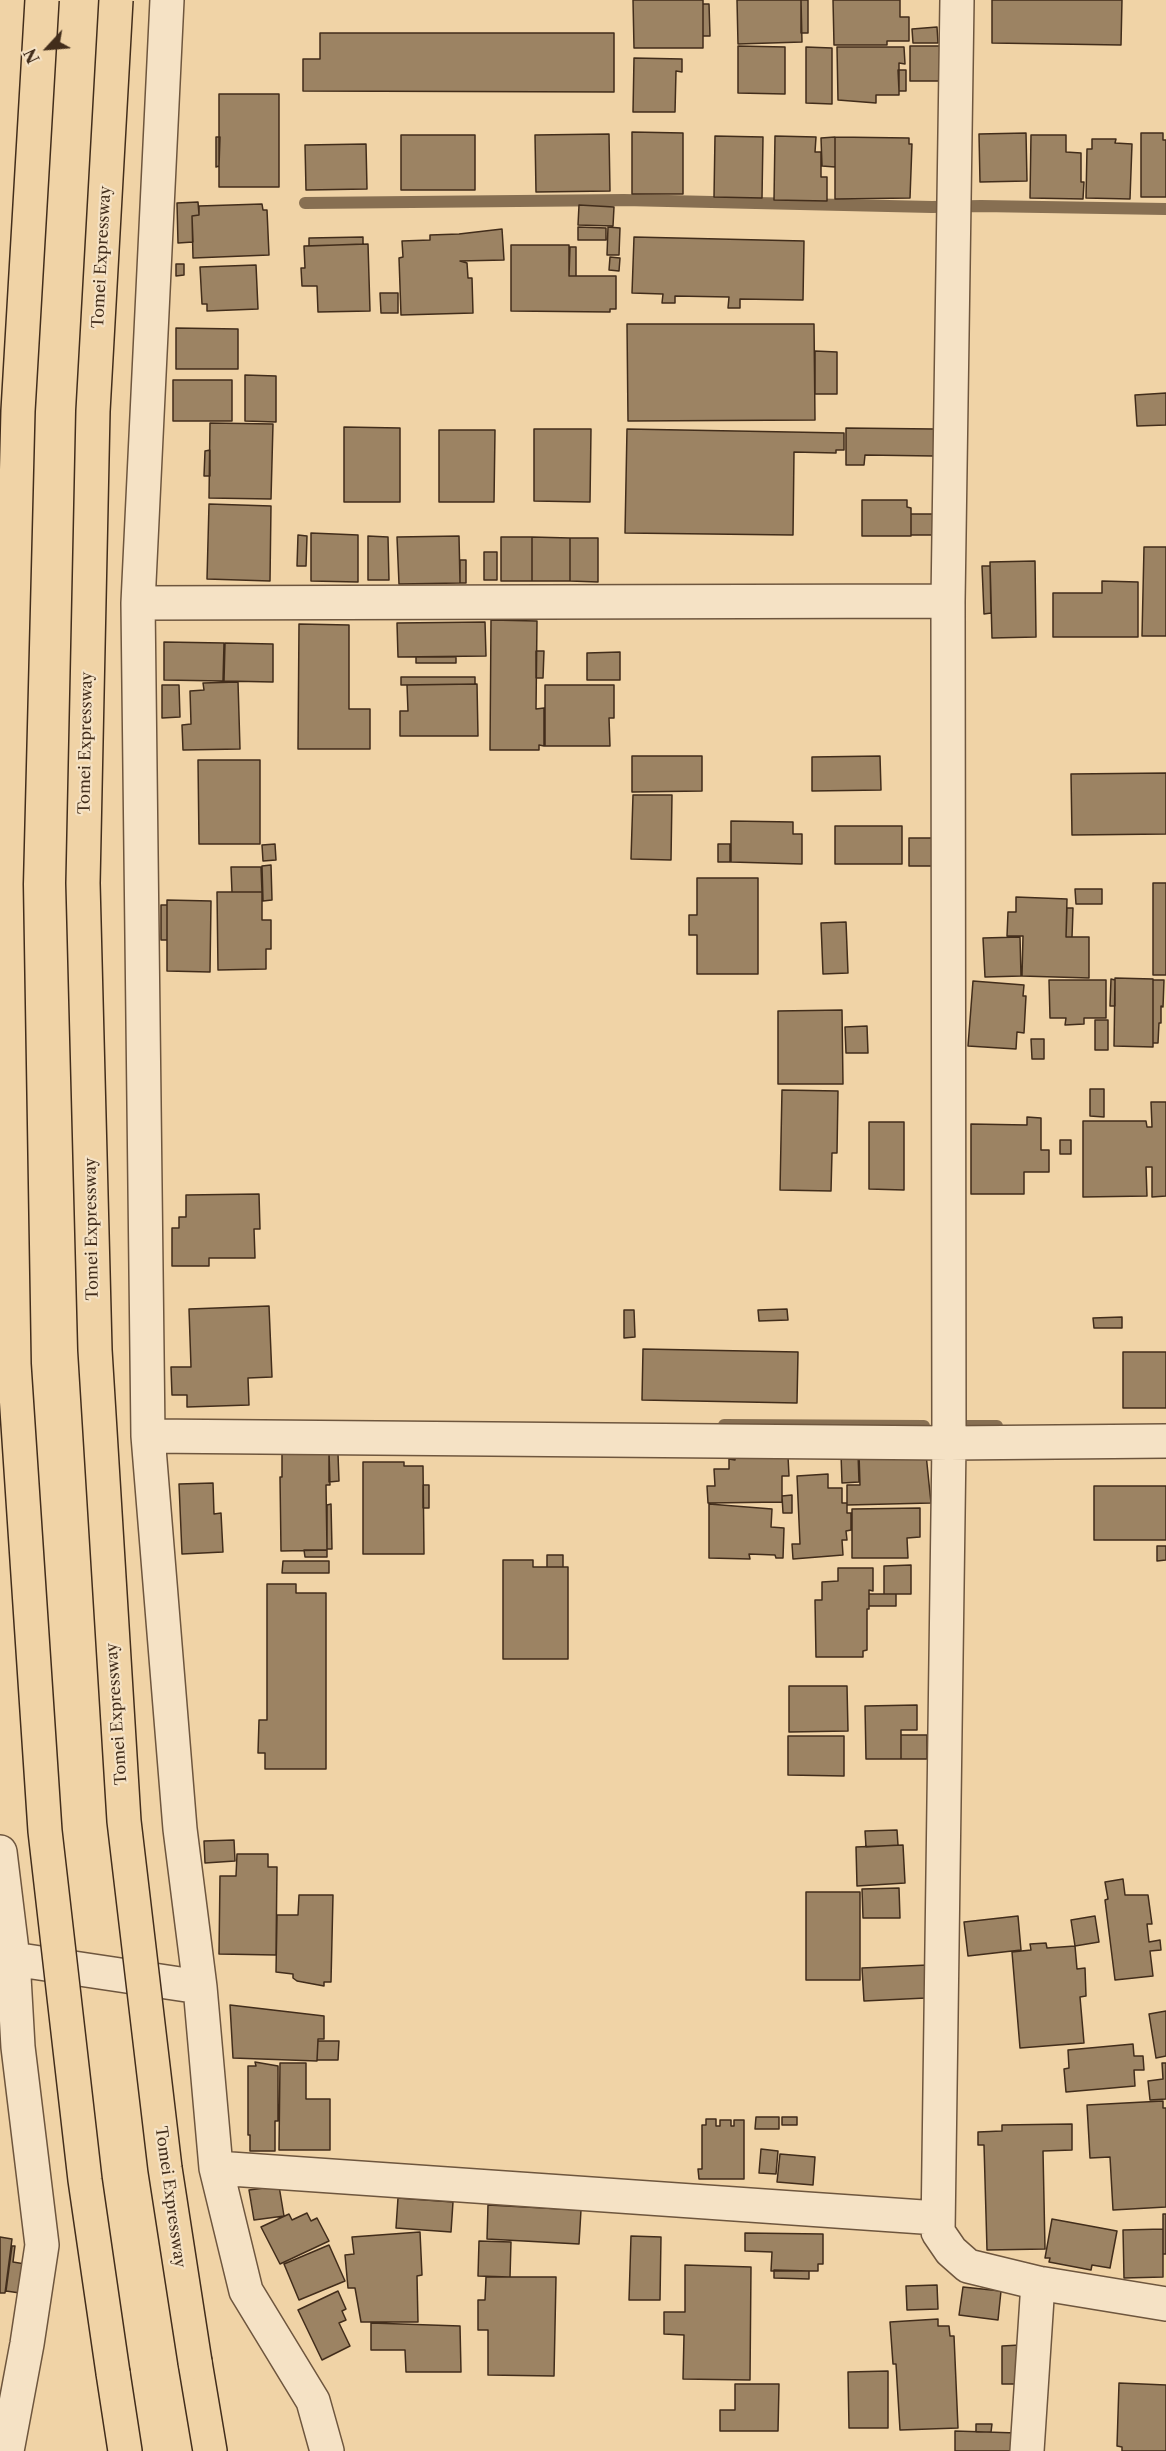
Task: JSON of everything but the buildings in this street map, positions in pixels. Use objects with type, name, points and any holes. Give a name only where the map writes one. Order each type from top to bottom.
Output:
[{"type":"highway","points":[[42,0],[18,411],[6,884],[15,1364],[45,1831],[85,2180],[125,2451]]},
{"type":"highway","name":"Tomei Expressway","points":[[116,0],[93,411],[83,883],[95,1350],[124,1821],[165,2168],[210,2451]]},
{"type":"street","points":[[167,0],[138,603],[148,1436],[180,1829],[200,1987],[216,2168],[246,2291],[313,2401],[327,2451]]},
{"type":"street","points":[[957,0],[948,601],[949,1443],[938,2232],[951,2251],[968,2266],[1038,2283],[1166,2304]]},
{"type":"street","points":[[138,603],[948,601]]},
{"type":"street","points":[[148,1436],[949,1443],[1166,1442]]},
{"type":"street","points":[[0,1852],[7,1958],[42,2245],[7,2451]]},
{"type":"street","points":[[7,1958],[200,1987]]},
{"type":"street","points":[[216,2168],[937,2218]]},
{"type":"street","points":[[1028,2451],[1038,2283]]},
{"type":"waterway","points":[[305,203],[624,200],[932,207],[1166,209]]},
{"type":"waterway","points":[[724,1425],[924,1426]]},
{"type":"waterway","points":[[966,1426],[997,1426]]}]
